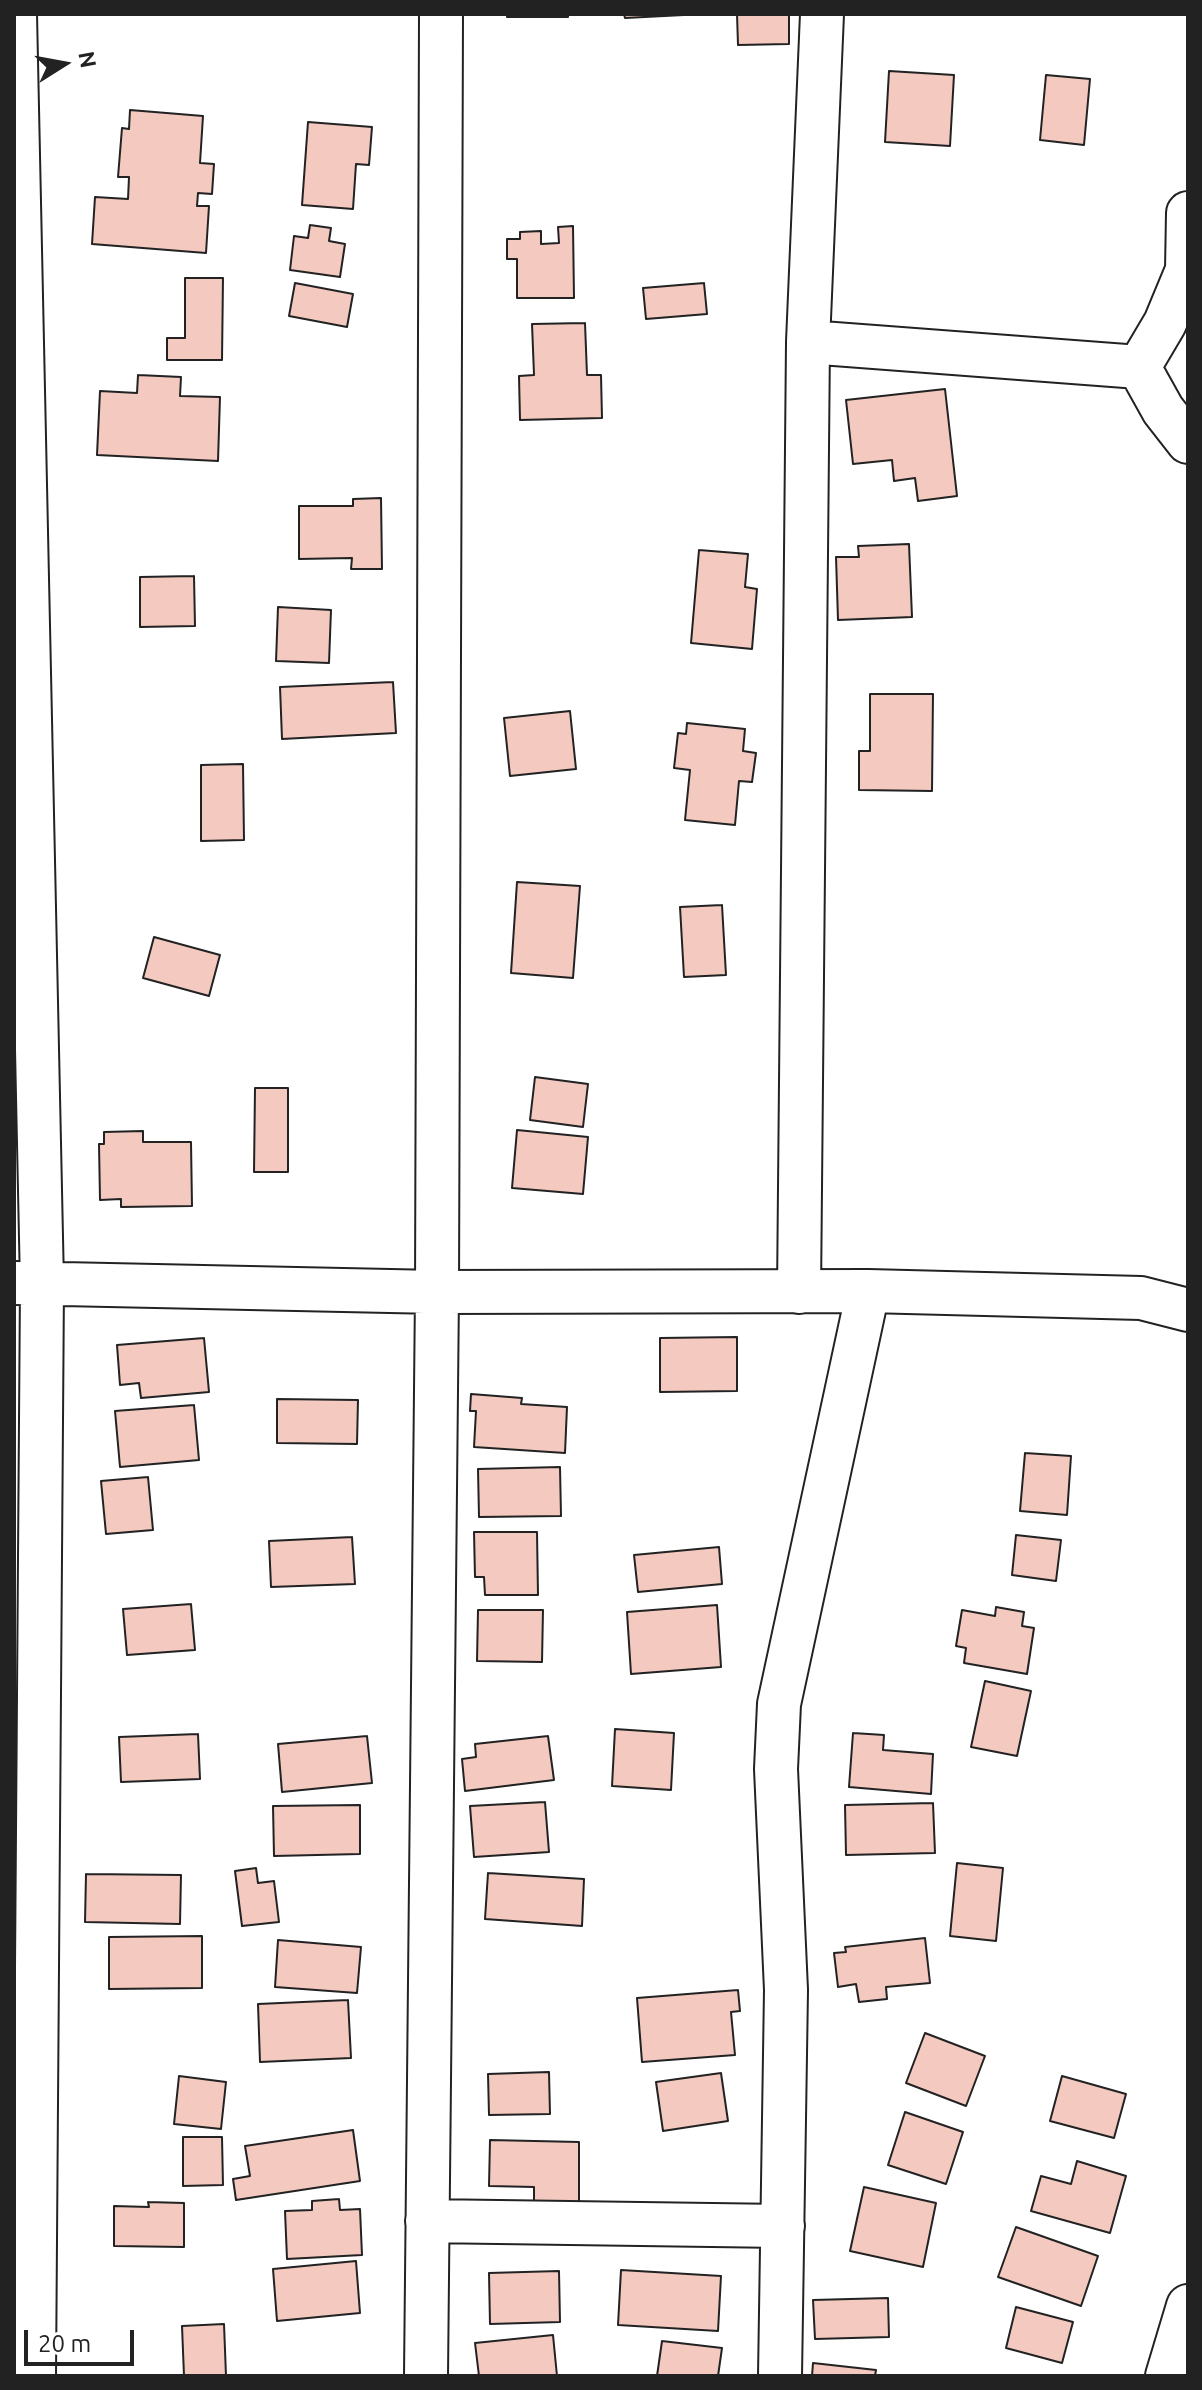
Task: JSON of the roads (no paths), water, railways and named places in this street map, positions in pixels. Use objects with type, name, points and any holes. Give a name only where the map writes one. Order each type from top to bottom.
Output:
[{"type":"street","points":[[15,14],[28,1284],[25,2080],[34,2376]]},
{"type":"street","points":[[426,2376],[437,1292],[441,14]]},
{"type":"street","points":[[799,1292],[808,342],[822,14]]},
{"type":"street","points":[[1139,367],[1165,323],[1187,270],[1188,213]]},
{"type":"street","points":[[808,342],[1139,367]]},
{"type":"street","points":[[1139,367],[1163,410],[1188,442]]},
{"type":"street","points":[[28,1284],[437,1292],[868,1291],[1141,1298],[1188,1310]]},
{"type":"street","points":[[780,2376],[786,1990],[776,1769],[779,1704],[868,1291]]},
{"type":"street","points":[[427,2221],[783,2226]]},
{"type":"street","points":[[1167,2376],[1188,2306]]}]
